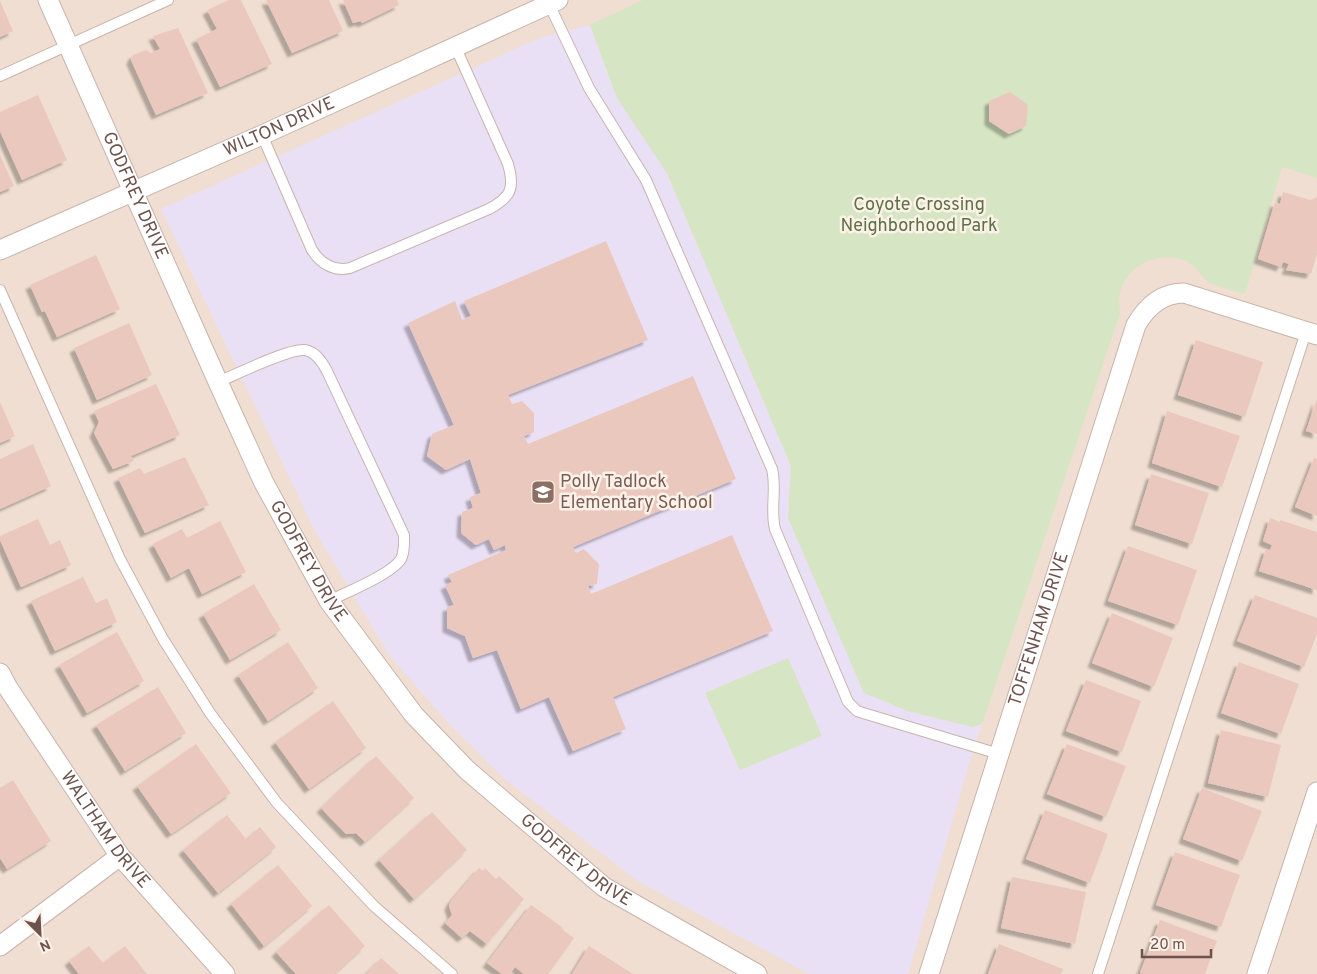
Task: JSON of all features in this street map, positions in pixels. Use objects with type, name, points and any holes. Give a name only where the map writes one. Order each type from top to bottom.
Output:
[{"type":"street","name":"GODFREY DRIVE","points":[[48,0],[264,482],[330,601],[414,715],[467,770],[604,886],[757,974]]},
{"type":"street","name":"WILTON DRIVE","points":[[0,250],[262,135],[554,2]]},
{"type":"street","name":"TOFFENHAM DRIVE","points":[[930,974],[1136,325],[1146,310],[1159,299],[1174,293],[1184,293],[1311,334]]},
{"type":"street","name":"WALTHAM DRIVE","points":[[0,673],[8,688],[120,856],[225,974]]},
{"type":"street","points":[[1257,974],[1317,792]]},
{"type":"street","points":[[0,946],[120,856]]},
{"type":"lane","points":[[0,76],[168,0]]},
{"type":"lane","points":[[554,2],[589,88],[646,180],[772,470],[774,480],[773,521],[775,529],[848,702],[857,711],[999,754]]},
{"type":"lane","points":[[262,135],[312,250],[317,258],[339,270],[350,268],[488,209],[506,198],[511,190],[511,177],[508,164],[455,46]]},
{"type":"lane","points":[[0,290],[120,559],[163,639],[210,713],[276,803],[374,906],[452,974]]},
{"type":"lane","points":[[1098,974],[1311,334]]},
{"type":"lane","points":[[218,382],[299,350],[306,350],[312,353],[321,361],[327,371],[404,535],[405,548],[402,558],[389,571],[330,601]]},
{"type":"shaded area","points":[[0,0],[1317,0],[1317,974],[0,974]]},
{"type":"shaded area","name":"Polly Tadlock Elementary School","points":[[590,25],[617,98],[667,173],[791,466],[788,518],[864,692],[908,711],[973,727],[982,724],[908,974],[809,974],[638,881],[507,781],[450,725],[389,655],[315,531],[161,209],[542,37]]},
{"type":"green space","name":"Coyote Crossing Neighborhood Park","points":[[643,0],[1317,0],[1317,178],[1282,167],[1245,294],[1211,284],[1190,263],[1175,258],[1164,257],[1154,259],[1135,269],[1127,277],[1119,298],[1120,314],[982,724],[973,727],[908,711],[864,693],[788,518],[791,466],[667,173],[617,98],[590,25]]},
{"type":"green space","points":[[788,658],[822,736],[740,770],[705,693]]},
{"type":"building","points":[[229,0],[241,0],[272,64],[220,87],[196,39],[217,29],[207,10]]},
{"type":"building","points":[[266,0],[329,0],[343,31],[292,53]]},
{"type":"building","points":[[343,0],[397,0],[399,5],[362,23],[361,21],[353,23]]},
{"type":"building","points":[[0,1],[13,31],[0,37]]},
{"type":"building","points":[[178,28],[208,93],[156,115],[131,60],[133,55],[146,50],[151,53],[160,49],[153,36]]},
{"type":"building","points":[[1010,92],[1028,105],[1026,126],[1009,134],[989,121],[989,101]]},
{"type":"building","points":[[38,95],[67,160],[22,180],[0,131],[0,112]]},
{"type":"building","points":[[0,155],[14,186],[0,192]]},
{"type":"building","points":[[1283,192],[1310,200],[1317,197],[1317,254],[1311,274],[1286,270],[1289,264],[1283,262],[1281,267],[1258,259],[1275,202],[1280,204]]},
{"type":"building","name":"Polly Tadlock Elementary School","points":[[606,241],[648,340],[508,395],[512,404],[522,401],[534,413],[534,432],[524,436],[528,444],[693,376],[736,479],[573,547],[576,553],[584,549],[599,564],[597,584],[588,586],[591,594],[732,535],[773,631],[613,697],[626,729],[573,751],[549,697],[521,709],[497,650],[473,658],[465,636],[447,628],[447,607],[454,605],[445,585],[452,582],[448,575],[506,550],[505,545],[494,550],[489,539],[476,545],[461,533],[462,512],[473,508],[470,497],[481,493],[470,459],[446,470],[427,456],[432,434],[454,425],[408,323],[455,301],[462,320],[471,316],[464,301]]},
{"type":"building","points":[[96,255],[120,309],[57,337],[45,311],[42,312],[30,285]]},
{"type":"building","points":[[129,323],[152,375],[97,400],[74,348]]},
{"type":"building","points":[[1196,340],[1263,362],[1245,417],[1178,395]]},
{"type":"building","points":[[156,384],[180,435],[131,456],[134,461],[113,469],[94,433],[99,422],[94,411]]},
{"type":"building","points":[[1317,399],[1317,434],[1306,431]]},
{"type":"building","points":[[0,402],[15,436],[0,443]]},
{"type":"building","points":[[1167,411],[1240,436],[1222,487],[1152,463]]},
{"type":"building","points":[[33,444],[51,486],[0,509],[0,459]]},
{"type":"building","points":[[185,457],[209,505],[145,533],[118,478],[140,468],[144,474]]},
{"type":"building","points":[[1314,458],[1317,459],[1317,516],[1295,507]]},
{"type":"building","points":[[1151,474],[1209,493],[1192,544],[1135,525]]},
{"type":"building","points":[[1270,518],[1317,532],[1317,590],[1259,571],[1266,549],[1270,550],[1272,545],[1263,541]]},
{"type":"building","points":[[38,519],[50,545],[60,540],[71,565],[21,587],[0,540],[0,536]]},
{"type":"building","points":[[220,521],[246,572],[202,594],[189,568],[171,578],[153,544],[182,529],[187,538]]},
{"type":"building","points":[[1128,546],[1197,570],[1178,625],[1108,601]]},
{"type":"building","points":[[83,577],[96,603],[107,598],[117,622],[55,651],[31,601]]},
{"type":"building","points":[[254,584],[281,630],[230,660],[203,614]]},
{"type":"building","points":[[1255,595],[1317,618],[1317,634],[1304,667],[1237,641]]},
{"type":"building","points":[[1112,613],[1173,638],[1154,687],[1092,663]]},
{"type":"building","points":[[117,632],[144,681],[87,713],[59,665]]},
{"type":"building","points":[[288,642],[318,688],[268,721],[238,675]]},
{"type":"building","points":[[1239,662],[1299,684],[1281,734],[1221,713]]},
{"type":"building","points":[[1086,680],[1141,701],[1122,752],[1066,731]]},
{"type":"building","points":[[158,687],[186,733],[125,771],[96,725]]},
{"type":"building","points":[[333,701],[366,748],[309,789],[275,742]]},
{"type":"building","points":[[1221,730],[1281,745],[1268,797],[1208,783]]},
{"type":"building","points":[[196,744],[231,793],[171,834],[137,786]]},
{"type":"building","points":[[1067,744],[1126,766],[1106,817],[1047,794]]},
{"type":"building","points":[[376,756],[414,798],[365,842],[356,833],[346,834],[321,808]]},
{"type":"building","points":[[13,780],[51,841],[7,869],[0,858],[0,788]]},
{"type":"building","points":[[1202,788],[1262,811],[1242,861],[1183,839]]},
{"type":"building","points":[[1045,810],[1108,834],[1090,883],[1026,859]]},
{"type":"building","points":[[432,812],[467,850],[414,899],[379,860]]},
{"type":"building","points":[[227,815],[246,839],[260,827],[276,847],[218,893],[183,850]]},
{"type":"building","points":[[1175,852],[1240,875],[1221,927],[1156,905]]},
{"type":"building","points":[[278,865],[312,906],[264,946],[231,904]]},
{"type":"building","points":[[479,868],[483,871],[485,868],[496,879],[499,876],[524,899],[487,944],[470,931],[462,938],[445,923],[452,915],[449,906],[451,901]]},
{"type":"building","points":[[1012,877],[1086,892],[1075,944],[1001,928]]},
{"type":"building","points":[[329,905],[365,946],[334,974],[296,974],[276,952]]},
{"type":"building","points":[[531,905],[574,938],[548,974],[524,974],[515,967],[510,974],[502,974],[487,963]]},
{"type":"building","points":[[1160,920],[1217,941],[1205,974],[1140,973]]},
{"type":"building","points":[[999,944],[1063,969],[1061,974],[988,974]]},
{"type":"building","points":[[89,946],[103,963],[125,946],[147,974],[79,974],[69,961]]},
{"type":"building","points":[[589,946],[633,974],[572,974]]},
{"type":"building","points":[[381,958],[399,974],[366,974]]},
{"type":"place","name":"Polly Tadlock Elementary School","points":[[543,492]]}]
